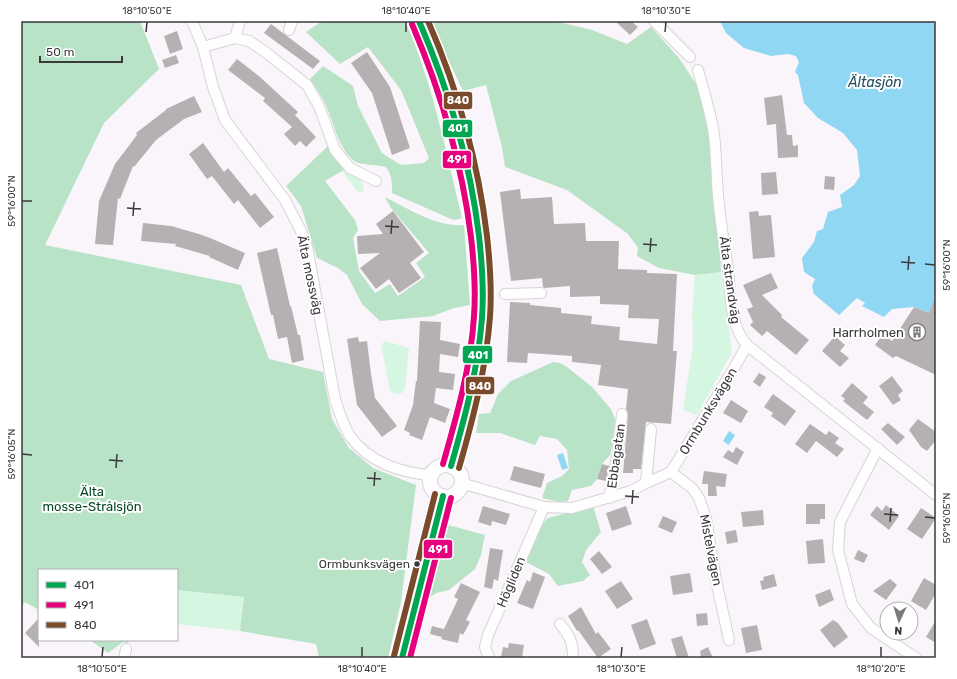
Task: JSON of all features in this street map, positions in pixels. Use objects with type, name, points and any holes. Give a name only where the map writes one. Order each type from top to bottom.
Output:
[{"type":"main road","points":[[420,21],[450,98],[467,162],[477,215],[483,280],[482,326],[476,366],[451,466]]},
{"type":"main road","points":[[444,465],[451,466],[460,474],[461,483],[458,490],[454,494],[443,496],[433,490],[430,481],[431,475],[436,468],[444,465]]},
{"type":"main road","points":[[402,658],[443,496]]},
{"type":"street","name":"Älta mossväg","points":[[192,21],[203,47],[213,87],[224,120],[285,200],[300,229],[307,247],[335,400],[341,418],[350,436],[364,452],[387,466],[431,475]]},
{"type":"street","points":[[236,38],[240,21]]},
{"type":"street","points":[[654,21],[690,57]]},
{"type":"street","points":[[203,47],[236,38],[249,41],[264,51],[307,85],[319,106],[335,150],[350,168],[376,181]]},
{"type":"street","name":"Älta strandväg","points":[[698,70],[715,137],[719,206],[734,319],[741,338],[747,345],[936,495]]},
{"type":"street","points":[[505,294],[541,293]]},
{"type":"street","name":"Ormbunksvägen","points":[[671,472],[747,345]]},
{"type":"street","name":"Ebbagatan","points":[[610,498],[622,414]]},
{"type":"street","points":[[646,483],[652,429]]},
{"type":"street","points":[[878,448],[840,522],[838,550],[852,604],[871,628],[916,658]]},
{"type":"street","points":[[461,483],[544,507],[572,508],[631,491],[671,472]]},
{"type":"street","name":"Mistelvägen","points":[[671,472],[692,488],[700,498],[710,536],[729,640]]},
{"type":"street","name":"Högliden","points":[[489,658],[485,647],[488,635],[544,507]]},
{"type":"street","points":[[560,624],[569,636],[573,647],[573,658]]},
{"type":"green space","name":"Älta mosse-Strålsjön","points":[[21,21],[140,21],[159,69],[104,123],[45,245],[241,285],[269,359],[323,372],[332,419],[349,448],[373,468],[416,485],[401,602],[388,658],[319,658],[316,644],[240,631],[244,597],[178,590],[178,569],[38,569],[38,609],[25,602],[21,608]]},
{"type":"green space","points":[[322,21],[405,21],[415,45],[431,93],[462,218],[455,220],[451,219],[392,193],[391,176],[386,167],[356,162],[345,151],[337,135],[325,103],[310,79],[323,66],[353,86],[358,106],[382,153],[401,165],[424,163],[429,158],[401,90],[368,47],[340,64],[306,32]]},
{"type":"green space","points":[[430,21],[555,21],[592,30],[627,44],[651,27],[679,58],[698,87],[714,142],[721,272],[695,275],[659,268],[637,256],[638,248],[628,234],[567,190],[505,167],[502,147],[486,85],[463,91]]},
{"type":"green space","points":[[328,146],[345,168],[325,181],[355,220],[358,230],[353,238],[359,271],[375,293],[390,284],[398,296],[425,277],[416,263],[429,253],[391,208],[385,197],[413,212],[433,220],[454,225],[464,225],[470,305],[454,308],[433,316],[380,321],[362,304],[347,275],[338,268],[317,258],[301,206],[286,186]]},
{"type":"green space","points":[[345,168],[361,181],[364,188],[363,192],[357,191],[342,171]]},
{"type":"green space","points":[[721,272],[732,350],[697,415],[683,410],[693,345],[692,313],[695,275]]},
{"type":"green space","points":[[385,341],[409,348],[405,389],[402,393],[396,394],[390,391],[381,345]]},
{"type":"green space","points":[[553,362],[560,363],[567,367],[592,387],[611,409],[615,419],[610,455],[602,464],[597,479],[591,486],[572,490],[568,501],[559,502],[542,498],[547,483],[562,476],[569,469],[567,450],[557,439],[540,436],[535,445],[500,433],[476,433],[479,414],[490,413],[498,394],[511,381]]},
{"type":"green space","points":[[593,506],[601,532],[586,550],[582,562],[590,575],[583,581],[558,586],[549,574],[526,562],[542,524],[548,518]]},
{"type":"green space","points":[[441,523],[485,535],[481,555],[475,569],[449,590],[436,593],[421,604]]},
{"type":"green space","points":[[178,590],[244,597],[240,631],[178,624]]},
{"type":"green space","points":[[91,641],[129,641],[128,643],[123,642],[108,653]]},
{"type":"water","name":"Ältasjön","points":[[718,21],[936,21],[936,303],[933,303],[929,313],[914,307],[892,309],[884,317],[862,306],[865,303],[857,298],[839,315],[814,294],[812,286],[815,279],[804,272],[802,258],[814,242],[817,231],[823,229],[828,212],[842,207],[840,195],[854,185],[860,176],[857,150],[843,133],[818,118],[804,103],[798,75],[795,72],[799,62],[796,56],[788,54],[771,56],[744,48],[726,33],[721,23]]},
{"type":"water","points":[[729,431],[735,435],[729,445],[723,441]]},
{"type":"water","points":[[563,453],[568,468],[562,470],[557,455]]},
{"type":"building","points":[[615,21],[631,21],[638,27],[630,35]]},
{"type":"building","points":[[271,24],[320,61],[313,69],[264,33]]},
{"type":"building","points":[[177,31],[183,49],[170,54],[164,36]]},
{"type":"building","points":[[367,52],[390,87],[410,148],[392,155],[372,93],[351,63]]},
{"type":"building","points":[[176,55],[179,63],[165,68],[162,60]]},
{"type":"building","points":[[237,59],[260,77],[298,112],[295,115],[316,137],[306,147],[300,141],[295,146],[284,134],[292,127],[263,101],[265,98],[228,70]]},
{"type":"building","points":[[782,95],[787,135],[792,135],[793,146],[798,145],[798,157],[778,158],[776,124],[767,125],[764,98]]},
{"type":"building","points":[[194,96],[202,112],[184,119],[156,140],[134,167],[133,166],[120,199],[118,198],[113,245],[95,244],[99,201],[115,164],[137,135],[136,133],[166,109]]},
{"type":"building","points":[[203,143],[224,172],[228,168],[251,196],[255,193],[274,217],[260,228],[238,200],[234,204],[212,176],[207,179],[189,154]]},
{"type":"building","points":[[776,172],[778,194],[762,195],[761,173]]},
{"type":"building","points":[[825,176],[835,177],[834,190],[824,189]]},
{"type":"building","points":[[520,189],[521,199],[552,197],[554,224],[585,223],[586,241],[619,241],[618,269],[647,270],[647,273],[677,274],[673,351],[677,351],[671,424],[646,422],[641,469],[633,469],[633,473],[623,473],[628,415],[626,409],[628,389],[598,385],[601,365],[572,362],[572,356],[528,353],[527,363],[507,362],[510,302],[530,303],[530,305],[561,308],[561,313],[592,316],[591,324],[620,327],[619,340],[657,344],[659,319],[628,318],[629,305],[600,304],[600,296],[570,297],[570,286],[544,288],[542,278],[511,281],[500,192]]},
{"type":"building","points":[[393,211],[424,252],[410,263],[421,278],[399,293],[389,279],[376,289],[360,268],[380,253],[358,254],[357,236],[383,234],[376,224]]},
{"type":"building","points":[[758,211],[759,216],[771,215],[775,257],[753,259],[749,212]]},
{"type":"building","points":[[143,223],[171,226],[199,234],[245,253],[238,270],[209,257],[210,256],[175,246],[176,244],[141,241]]},
{"type":"building","points":[[277,248],[290,306],[298,335],[300,335],[304,360],[292,363],[287,337],[278,339],[257,253]]},
{"type":"building","points":[[771,273],[778,288],[762,295],[782,315],[781,317],[809,340],[796,355],[767,331],[762,336],[750,325],[753,322],[747,309],[753,307],[743,285]]},
{"type":"building","name":"Harrholmen","points":[[935,297],[936,375],[896,356],[893,358],[875,345],[883,334],[892,341],[914,307],[929,313]]},
{"type":"building","points":[[420,321],[441,322],[440,340],[460,344],[458,357],[440,354],[439,372],[455,374],[453,390],[436,388],[434,403],[450,409],[445,423],[430,417],[422,440],[409,435],[410,433],[404,430],[413,405],[417,381]]},
{"type":"building","points":[[835,336],[845,345],[840,351],[849,358],[840,367],[822,351]]},
{"type":"building","points":[[358,337],[359,342],[367,341],[375,398],[397,426],[382,437],[357,405],[347,339]]},
{"type":"building","points":[[759,373],[766,377],[760,387],[753,382]]},
{"type":"building","points":[[892,376],[903,391],[898,395],[901,400],[893,405],[879,386]]},
{"type":"building","points":[[852,383],[868,397],[863,403],[874,412],[867,420],[843,401],[845,399],[841,396]]},
{"type":"building","points":[[773,394],[796,411],[785,426],[771,416],[773,413],[764,407]]},
{"type":"building","points":[[731,400],[748,411],[741,423],[723,413]]},
{"type":"building","points":[[918,419],[936,432],[936,440],[927,451],[921,447],[909,430]]},
{"type":"building","points":[[888,423],[905,437],[897,445],[881,429]]},
{"type":"building","points":[[810,424],[826,435],[829,431],[839,438],[835,443],[844,449],[837,457],[816,441],[807,453],[795,444]]},
{"type":"building","points":[[736,447],[744,452],[737,465],[723,457],[728,450],[733,453]]},
{"type":"building","points":[[602,464],[609,466],[606,481],[597,479]]},
{"type":"building","points":[[514,466],[545,474],[541,488],[510,480]]},
{"type":"building","points":[[704,471],[727,474],[725,487],[716,486],[717,496],[708,496],[708,484],[702,484]]},
{"type":"building","points":[[806,504],[825,504],[825,519],[820,519],[820,524],[806,524]]},
{"type":"building","points":[[886,505],[899,516],[889,530],[870,515],[877,506],[882,511]]},
{"type":"building","points":[[483,506],[510,514],[506,525],[492,521],[491,526],[478,522]]},
{"type":"building","points":[[626,506],[632,524],[612,531],[606,513]]},
{"type":"building","points":[[921,508],[936,518],[922,539],[907,529]]},
{"type":"building","points":[[763,510],[764,525],[743,527],[741,512]]},
{"type":"building","points":[[663,516],[677,522],[672,533],[658,527]]},
{"type":"building","points":[[736,530],[738,542],[727,544],[725,532]]},
{"type":"building","points":[[823,539],[825,563],[808,564],[806,541]]},
{"type":"building","points":[[490,548],[503,550],[498,581],[494,579],[492,589],[484,587]]},
{"type":"building","points":[[858,550],[868,555],[864,563],[854,559]]},
{"type":"building","points":[[599,551],[612,567],[602,574],[590,559]]},
{"type":"building","points":[[533,572],[545,577],[533,609],[517,603],[527,580],[530,582]]},
{"type":"building","points":[[690,573],[693,592],[673,595],[670,576]]},
{"type":"building","points":[[774,574],[777,586],[762,590],[760,581],[764,580],[763,577]]},
{"type":"building","points":[[924,578],[936,585],[936,593],[926,610],[919,606],[919,601],[911,601]]},
{"type":"building","points":[[890,579],[897,585],[886,600],[873,591]]},
{"type":"building","points":[[621,581],[633,599],[617,609],[605,591]]},
{"type":"building","points":[[461,583],[480,592],[466,620],[470,622],[463,635],[460,633],[458,643],[441,639],[442,637],[430,634],[432,626],[444,629],[458,599],[454,597]]},
{"type":"building","points":[[830,589],[834,600],[819,607],[815,595]]},
{"type":"building","points":[[581,607],[596,634],[598,632],[611,649],[598,658],[578,630],[577,631],[568,616]]},
{"type":"building","points":[[707,613],[708,625],[697,626],[696,614]]},
{"type":"building","points":[[38,619],[39,647],[25,633]]},
{"type":"building","points":[[647,619],[656,644],[640,650],[631,625]]},
{"type":"building","points":[[833,620],[838,623],[848,637],[834,648],[820,630]]},
{"type":"building","points":[[936,620],[936,643],[926,637]]},
{"type":"building","points":[[757,625],[762,650],[746,653],[741,628]]},
{"type":"building","points":[[682,636],[689,658],[677,658],[671,639]]},
{"type":"building","points":[[509,643],[524,645],[522,658],[501,657],[503,647],[508,648]]},
{"type":"building","points":[[708,647],[713,658],[701,658],[700,651]]},
{"type":"transit line","name":"401","points":[[419,21],[440,73],[464,153],[475,208],[482,267],[483,308],[480,337],[466,411],[451,466]]},
{"type":"transit line","name":"840","points":[[428,21],[449,73],[472,153],[483,208],[490,266],[491,307],[485,356],[474,412],[459,468]]},
{"type":"transit line","name":"491","points":[[412,24],[441,102],[456,155],[467,209],[474,266],[475,306],[470,353],[467,372],[443,464]]},
{"type":"transit line","name":"840","points":[[394,656],[435,494]]},
{"type":"transit line","name":"401","points":[[402,658],[443,496]]},
{"type":"transit line","name":"491","points":[[410,658],[451,498]]},
{"type":"place","name":"Harrholmen","points":[[917,332]]},
{"type":"place","name":"Ormbunksvägen","points":[[417,564]]}]
